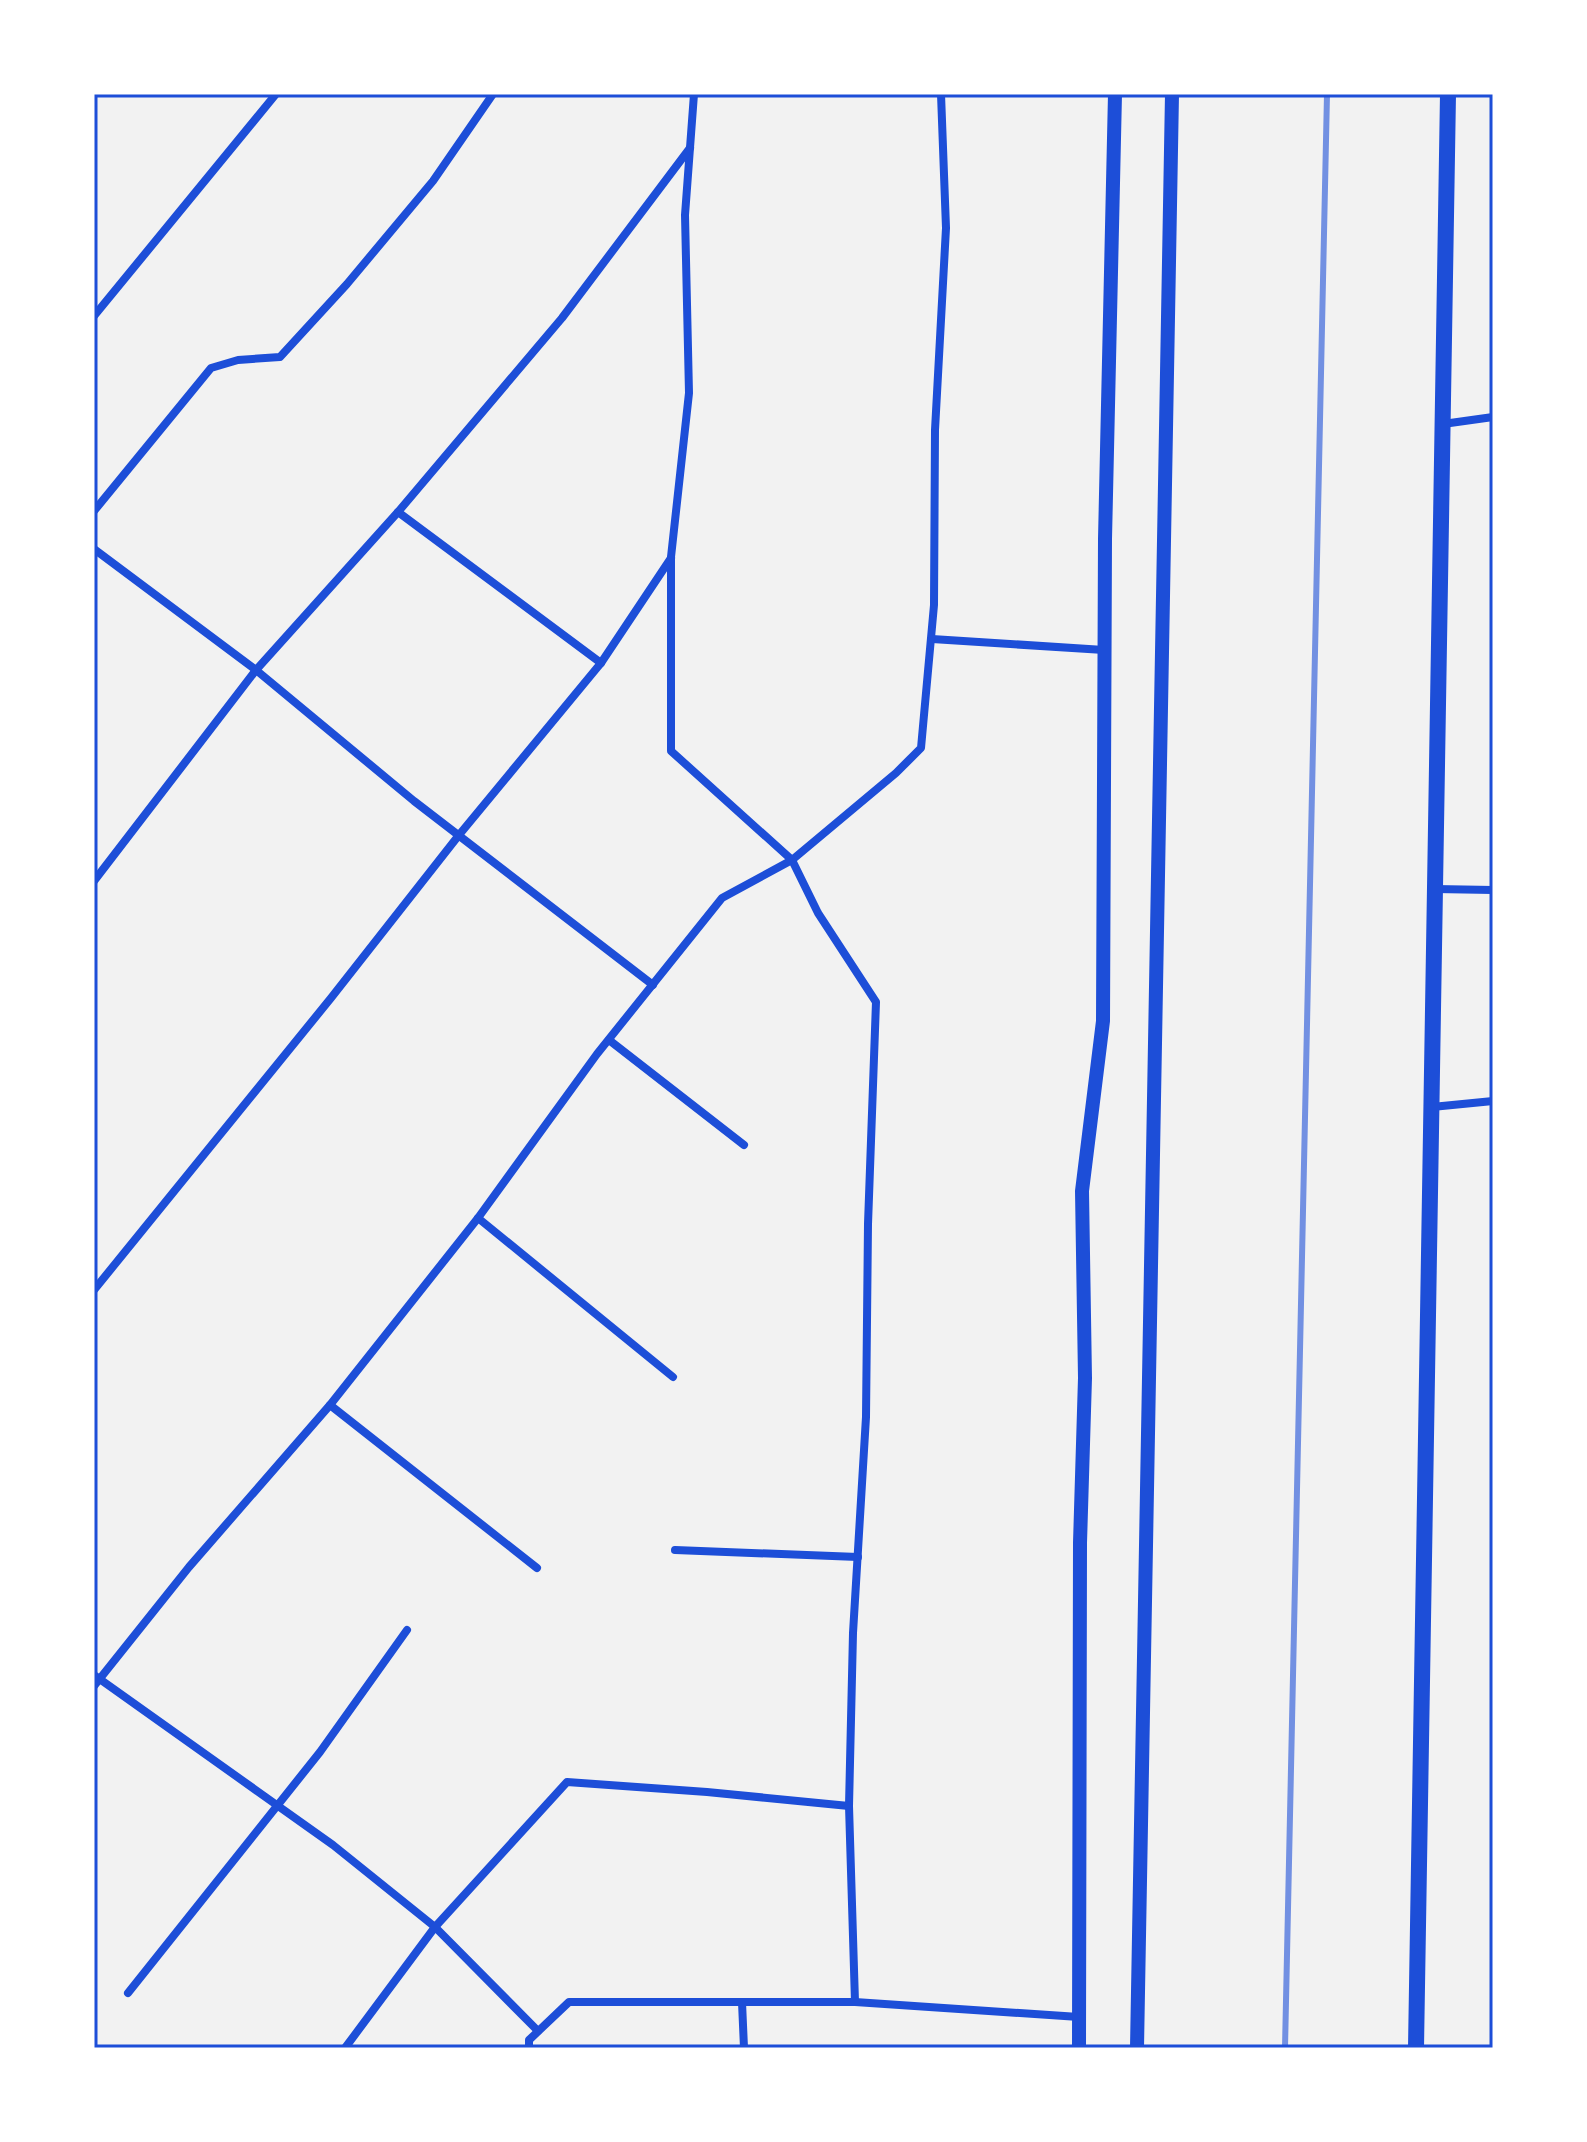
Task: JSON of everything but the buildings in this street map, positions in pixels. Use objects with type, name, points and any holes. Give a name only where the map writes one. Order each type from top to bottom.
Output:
[{"type":"main road","points":[[1416,2048],[1448,94]]},
{"type":"street","points":[[94,316],[276,94]]},
{"type":"street","points":[[94,511],[211,368],[238,360],[280,357],[347,284],[433,181],[493,94]]},
{"type":"street","points":[[694,94],[685,215],[689,393],[671,557],[671,751],[792,860],[818,913],[876,1002],[868,1224],[866,1417],[849,1806],[855,2002]]},
{"type":"street","points":[[538,2031],[435,1927],[333,1845],[96,1680],[189,1567],[330,1405],[478,1218],[609,1040],[722,898],[792,860],[896,773],[921,748],[932,639],[935,430],[946,228],[941,94]]},
{"type":"street","points":[[1079,2048],[1080,1543],[1085,1378],[1082,1191],[1103,1021],[1107,373],[1115,94]]},
{"type":"street","points":[[1137,2048],[1172,94]]},
{"type":"street","points":[[94,881],[256,670],[398,512],[562,318],[690,147]]},
{"type":"street","points":[[1443,424],[1493,417]]},
{"type":"street","points":[[398,512],[601,663]]},
{"type":"street","points":[[94,549],[256,670],[459,835],[653,985]]},
{"type":"street","points":[[94,1290],[601,663],[671,557]]},
{"type":"street","points":[[932,639],[1104,650]]},
{"type":"street","points":[[1435,889],[1493,890]]},
{"type":"street","points":[[609,1040],[744,1145]]},
{"type":"street","points":[[1432,1107],[1493,1101]]},
{"type":"street","points":[[478,1218],[673,1377]]},
{"type":"street","points":[[330,1405],[537,1568]]},
{"type":"street","points":[[675,1550],[858,1557]]},
{"type":"street","points":[[128,1993],[320,1752],[407,1630]]},
{"type":"street","points":[[345,2048],[435,1927],[567,1782],[849,1806]]},
{"type":"street","points":[[529,2048],[529,2040],[569,2002],[855,2002],[1079,2017]]},
{"type":"street","points":[[742,2002],[744,2048]]},
{"type":"railway","points":[[1285,2048],[1327,94]]}]
